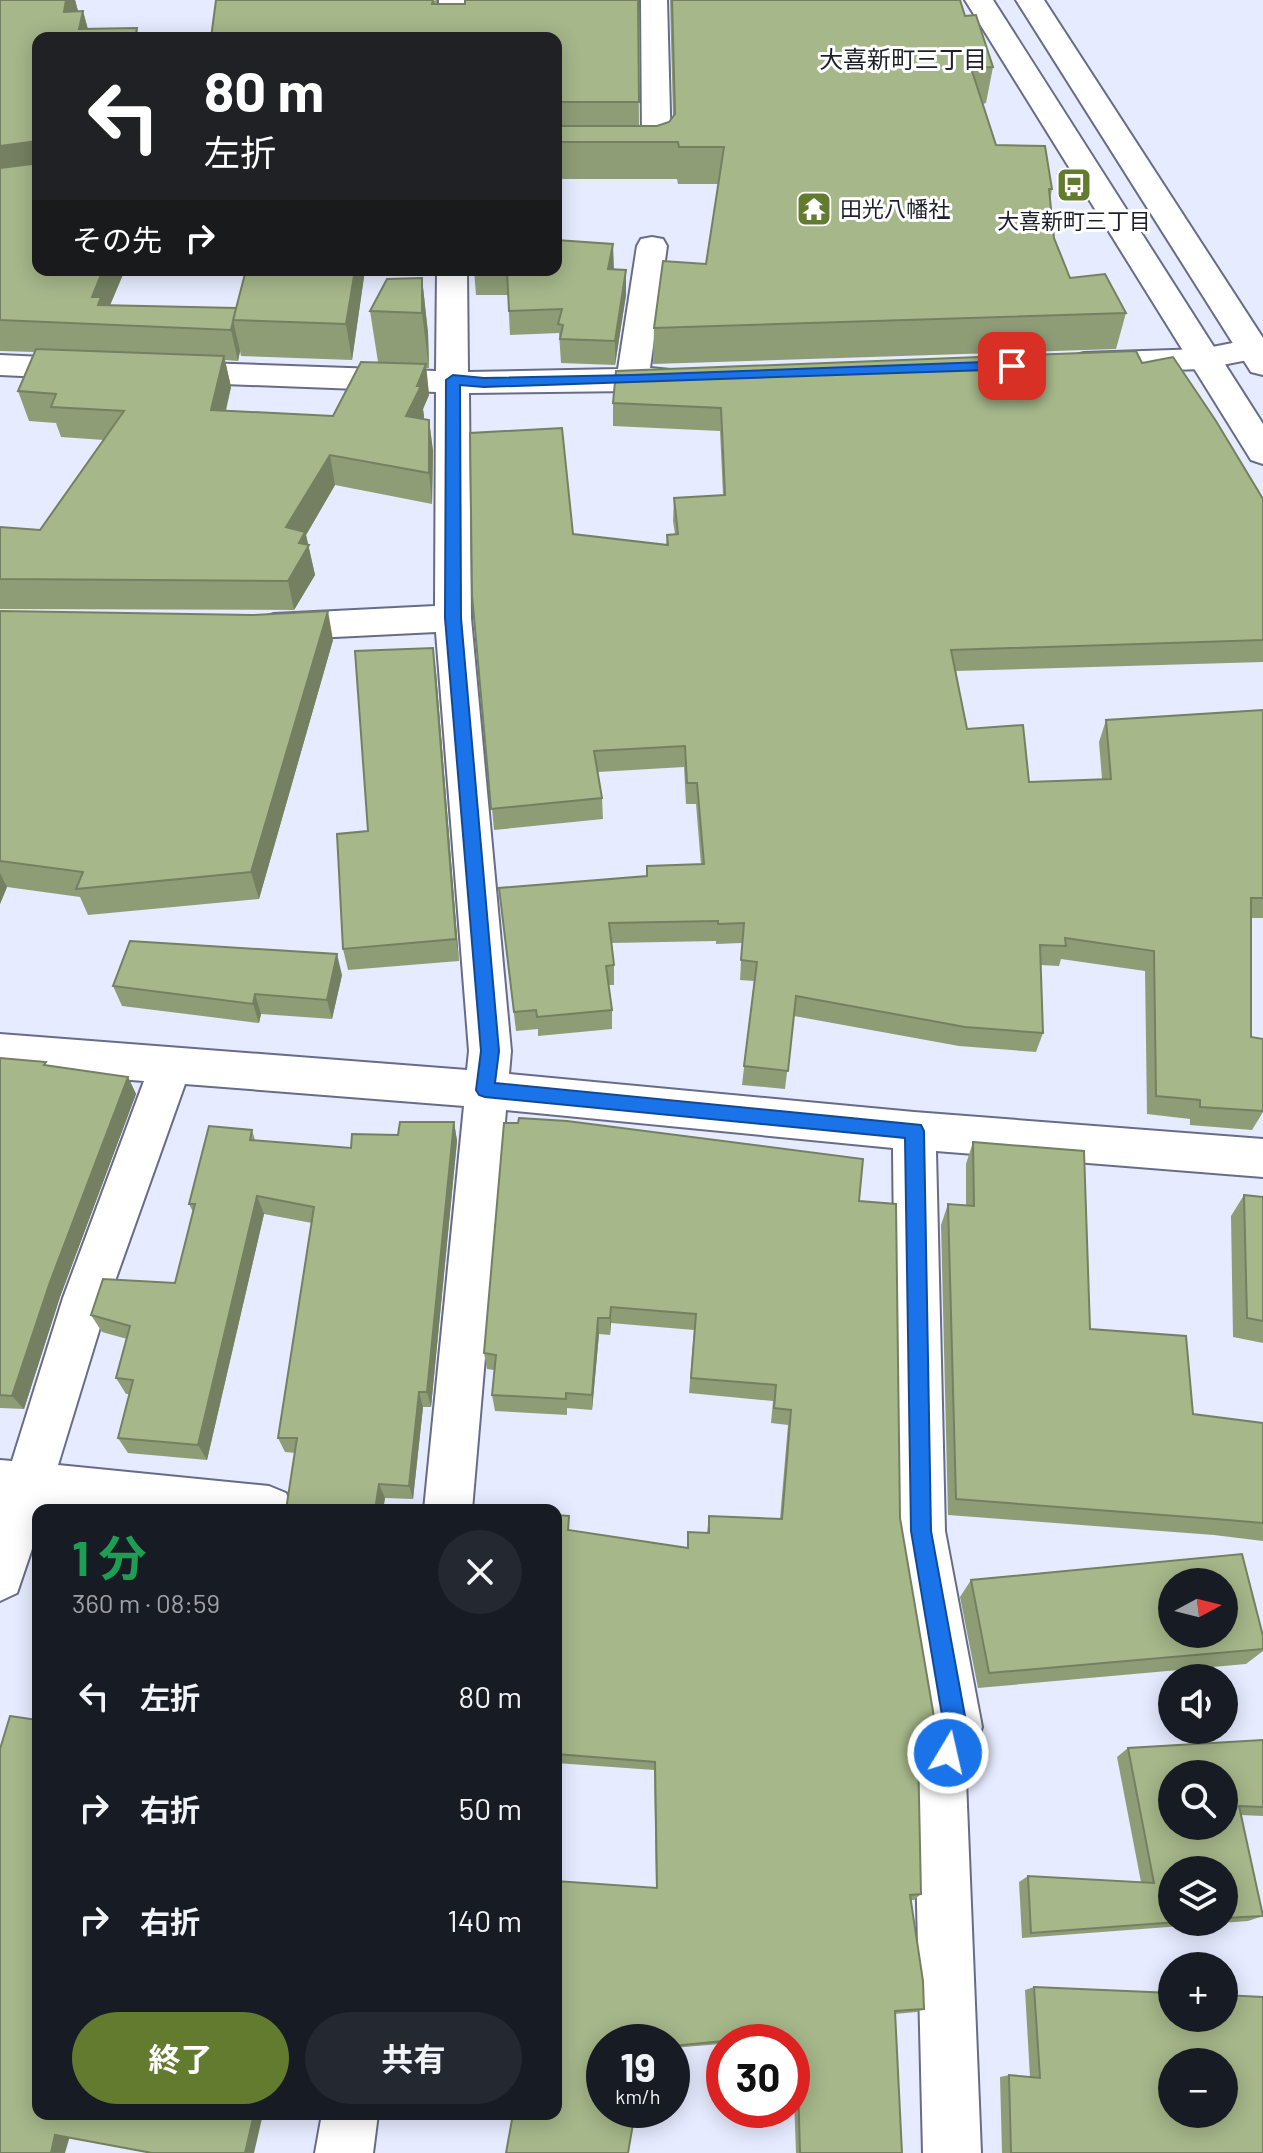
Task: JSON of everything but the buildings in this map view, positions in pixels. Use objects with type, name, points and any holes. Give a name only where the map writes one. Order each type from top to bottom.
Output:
[{"type":"street","points":[[452,0],[452,32]]},
{"type":"street","points":[[562,150],[657,150],[654,0]]},
{"type":"street","points":[[979,0],[1263,452]]},
{"type":"street","points":[[1030,0],[1259,353],[1202,359],[1060,364]]},
{"type":"street","points":[[632,380],[652,246]]},
{"type":"street","points":[[449,1504],[490,1051],[453,618],[452,276]]},
{"type":"street","points":[[0,365],[484,383],[695,377]]},
{"type":"street","points":[[245,628],[453,618]]},
{"type":"street","points":[[0,1052],[485,1090],[914,1131],[1263,1158]]},
{"type":"street","points":[[0,1576],[14,1485],[170,1067]]},
{"type":"street","points":[[914,1131],[921,1531],[956,1727],[940,1780],[952,2153]]},
{"type":"street","points":[[14,1485],[208,1504]]},
{"type":"street","points":[[344,2153],[349,2120]]},
{"type":"place","name":"大喜新町三丁目","points":[[1074,185]]},
{"type":"place","name":"田光八幡社","points":[[814,209]]},
{"type":"district","name":"大喜新町三丁目","points":[[903,60]]},
{"type":"route","points":[[948,1753],[956,1727],[921,1531],[914,1131],[485,1090],[490,1051],[453,618],[453,380],[484,383],[632,380],[1012,366]]}]
